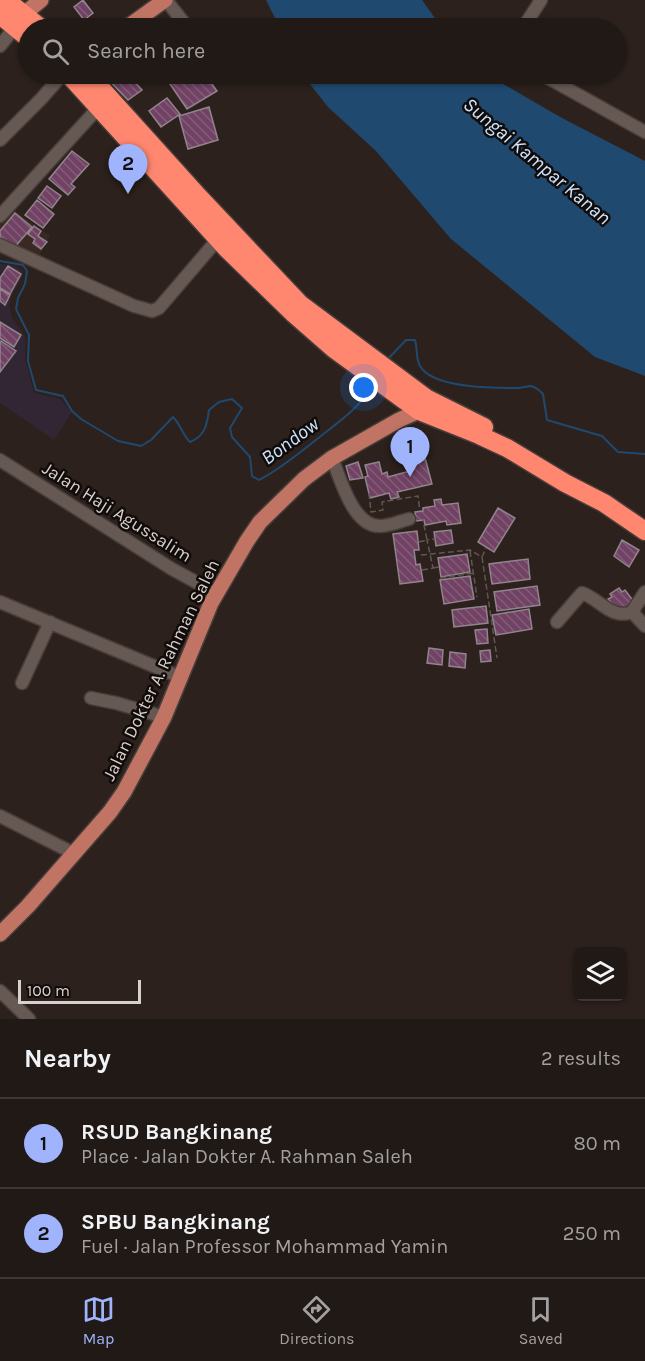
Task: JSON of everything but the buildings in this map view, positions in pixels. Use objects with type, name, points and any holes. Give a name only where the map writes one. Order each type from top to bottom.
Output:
[{"type":"highway","points":[[6,0],[18,18]]},
{"type":"highway","points":[[0,15],[18,24]]},
{"type":"highway","points":[[77,84],[300,304],[368,365],[395,384],[463,415],[549,462],[645,524]]},
{"type":"highway","points":[[96,84],[194,201],[218,238],[294,314],[334,349],[368,365]]},
{"type":"highway","points":[[395,384],[412,406],[507,448],[565,483],[604,503],[645,531]]},
{"type":"main road","points":[[28,18],[40,0]]},
{"type":"main road","points":[[140,18],[166,0]]},
{"type":"main road","name":"Jalan Dokter A. Rahman Saleh","points":[[0,934],[115,806],[164,717],[216,593],[260,522],[304,479],[332,458],[399,420],[412,406]]},
{"type":"street","points":[[166,0],[180,18]]},
{"type":"street","points":[[529,18],[541,0]]},
{"type":"street","points":[[0,46],[18,30]]},
{"type":"street","points":[[0,140],[54,84]]},
{"type":"street","points":[[559,84],[645,132]]},
{"type":"street","points":[[0,216],[99,107]]},
{"type":"street","points":[[0,245],[134,306],[152,311],[159,308],[218,238]]},
{"type":"street","points":[[332,458],[351,505],[362,517],[380,526],[409,519]]},
{"type":"street","name":"Jalan Haji Agussalim","points":[[0,460],[172,569],[216,593]]},
{"type":"street","points":[[557,622],[582,593],[617,614],[632,612],[645,592]]},
{"type":"street","points":[[0,602],[180,677]]},
{"type":"street","points":[[632,612],[645,626]]},
{"type":"street","points":[[22,683],[50,622]]},
{"type":"street","points":[[91,699],[116,703],[164,717]]},
{"type":"street","points":[[0,816],[74,853]]},
{"type":"street","points":[[0,991],[28,1019]]},
{"type":"path","points":[[369,493],[371,512],[383,510],[382,502],[418,496],[420,511]]},
{"type":"path","points":[[423,520],[432,568]]},
{"type":"path","points":[[419,542],[435,539]]},
{"type":"path","points":[[486,548],[482,557],[497,658]]},
{"type":"path","points":[[470,550],[477,597]]},
{"type":"path","points":[[421,555],[470,550],[482,557]]},
{"type":"path","points":[[422,570],[439,567]]},
{"type":"path","points":[[440,578],[474,573]]},
{"type":"path","points":[[489,603],[495,602]]},
{"type":"shaded area","points":[[11,208],[50,236],[37,259],[0,244],[0,220]]},
{"type":"shaded area","points":[[0,264],[15,266],[22,270],[22,277],[11,297],[9,306],[12,318],[25,337],[25,358],[34,393],[60,399],[72,412],[54,440],[0,403]]},
{"type":"water","points":[[266,0],[422,0],[435,18],[275,18]]},
{"type":"water","name":"Sungai Kampar Kanan","points":[[310,84],[503,84],[562,118],[645,161],[645,376],[595,357],[451,239],[376,151],[328,107]]},
{"type":"waterway","name":"Bondow","points":[[0,261],[23,265],[27,271],[16,309],[29,335],[28,361],[36,390],[63,396],[72,411],[81,419],[118,441],[141,446],[151,440],[173,417],[190,442],[199,437],[204,429],[209,410],[219,402],[232,399],[242,408],[230,428],[232,437],[250,457],[252,476],[259,480],[283,465],[342,419],[355,408],[372,386]]},
{"type":"waterway","name":"Bondow","points":[[387,360],[406,340],[415,340],[419,363],[423,370],[431,376],[467,386],[533,387],[543,394],[547,420],[602,436],[618,452],[645,454]]},
{"type":"place","name":"SPBU Bangkinang","points":[[128,194]]},
{"type":"place","name":"RSUD Bangkinang","points":[[410,477]]}]
